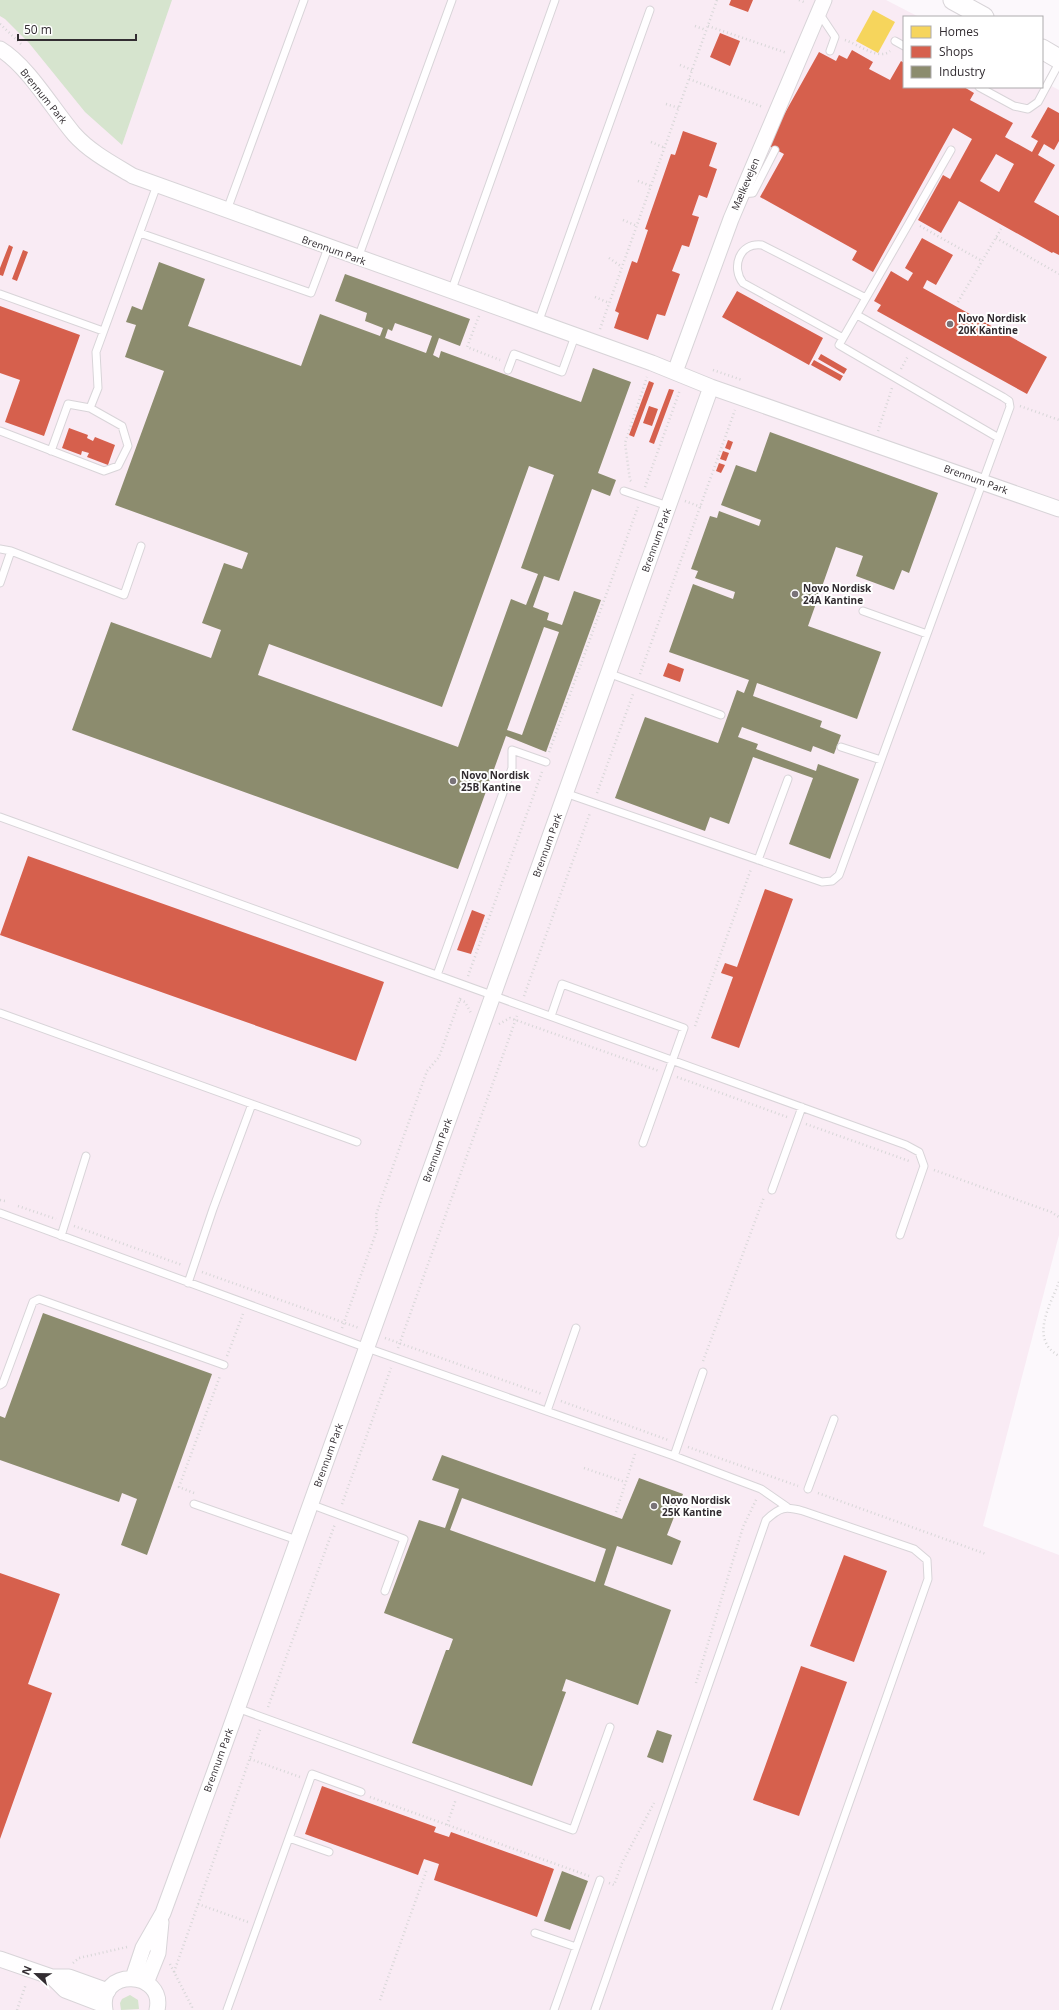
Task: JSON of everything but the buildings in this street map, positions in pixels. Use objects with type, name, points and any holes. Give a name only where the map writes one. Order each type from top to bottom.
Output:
[{"type":"street","points":[[954,0],[982,16]]},
{"type":"street","name":"Mælkevejen","points":[[680,374],[741,194],[821,6]]},
{"type":"street","name":"Brennum Park","points":[[0,49],[21,67],[75,135],[104,159],[133,176],[328,248],[652,363],[711,387],[740,397],[876,436],[982,481],[1059,509]]},
{"type":"street","points":[[1043,50],[1059,58]]},
{"type":"street","name":"Brennum Park","points":[[140,1980],[143,1948],[163,1913],[711,387]]},
{"type":"street","points":[[0,1959],[52,1977],[69,1977],[106,2002],[116,1982],[140,1980],[155,1993],[159,2009]]},
{"type":"lane","points":[[227,211],[304,0]]},
{"type":"lane","points":[[358,258],[452,0]]},
{"type":"lane","points":[[451,292],[555,0]]},
{"type":"lane","points":[[821,6],[835,37],[830,51]]},
{"type":"lane","points":[[538,323],[650,10]]},
{"type":"lane","points":[[895,41],[903,45]]},
{"type":"lane","points":[[981,88],[1014,106],[1028,109],[1038,102],[1059,63]]},
{"type":"lane","points":[[741,194],[753,193],[775,150]]},
{"type":"lane","points":[[951,150],[839,345],[998,437]]},
{"type":"lane","points":[[90,408],[98,388],[96,352],[157,185]]},
{"type":"lane","points":[[140,233],[311,293],[328,248]]},
{"type":"lane","points":[[843,338],[743,283],[737,268],[740,255],[750,246],[762,245],[866,298]]},
{"type":"lane","points":[[0,294],[103,331]]},
{"type":"lane","points":[[565,793],[822,882],[832,881],[839,875],[1010,407],[1009,401],[857,315]]},
{"type":"lane","points":[[509,367],[514,354],[562,372],[575,336]]},
{"type":"lane","points":[[0,431],[51,451],[104,471],[118,466],[128,446],[122,426],[90,408],[68,404],[51,451]]},
{"type":"lane","points":[[624,491],[668,506]]},
{"type":"lane","points":[[0,549],[124,596],[141,546]]},
{"type":"lane","points":[[0,583],[11,552]]},
{"type":"lane","points":[[863,611],[927,634]]},
{"type":"lane","points":[[608,673],[721,715]]},
{"type":"lane","points":[[840,747],[881,760]]},
{"type":"lane","points":[[437,975],[512,768],[512,750],[546,762]]},
{"type":"lane","points":[[756,860],[788,779]]},
{"type":"lane","points":[[0,817],[913,1148],[919,1152],[924,1166],[900,1235]]},
{"type":"lane","points":[[551,1016],[562,984],[684,1028],[643,1143]]},
{"type":"lane","points":[[0,1013],[357,1142]]},
{"type":"lane","points":[[188,1283],[252,1104]]},
{"type":"lane","points":[[772,1190],[796,1120],[802,1107]]},
{"type":"lane","points":[[61,1236],[86,1156]]},
{"type":"lane","points":[[0,1213],[338,1338],[674,1456],[761,1489],[787,1507],[804,1511],[914,1549],[927,1560],[928,1579],[776,2010]]},
{"type":"lane","points":[[0,1385],[3,1383],[33,1302],[39,1299],[224,1365]]},
{"type":"lane","points":[[547,1411],[576,1328]]},
{"type":"lane","points":[[674,1456],[703,1372]]},
{"type":"lane","points":[[808,1489],[834,1419]]},
{"type":"lane","points":[[194,1504],[297,1540]]},
{"type":"lane","points":[[310,1504],[404,1539],[385,1591]]},
{"type":"lane","points":[[595,2010],[766,1520],[776,1511],[787,1507]]},
{"type":"lane","points":[[237,1708],[573,1830],[610,1727]]},
{"type":"lane","points":[[227,2010],[312,1774],[362,1792]]},
{"type":"lane","points":[[289,1838],[329,1852]]},
{"type":"lane","points":[[554,2010],[600,1880]]},
{"type":"lane","points":[[535,1933],[576,1947]]},
{"type":"path","points":[[600,330],[717,0]]},
{"type":"path","points":[[0,24],[15,37],[25,50]]},
{"type":"path","points":[[695,26],[706,30]]},
{"type":"path","points":[[708,26],[799,57]]},
{"type":"path","points":[[835,37],[884,55],[889,52],[895,41]]},
{"type":"path","points":[[680,65],[692,70]]},
{"type":"path","points":[[689,79],[776,112]]},
{"type":"path","points":[[666,104],[679,108]]},
{"type":"path","points":[[651,142],[664,148]]},
{"type":"path","points":[[638,181],[651,186]]},
{"type":"path","points":[[623,220],[637,226]]},
{"type":"path","points":[[910,221],[982,261]]},
{"type":"path","points":[[958,302],[1001,229]]},
{"type":"path","points":[[996,238],[1059,274]]},
{"type":"path","points":[[609,258],[622,267]]},
{"type":"path","points":[[596,297],[609,303]]},
{"type":"path","points":[[484,304],[467,347],[509,367]]},
{"type":"path","points":[[592,327],[607,332]]},
{"type":"path","points":[[876,436],[896,379],[913,346]]},
{"type":"path","points":[[630,480],[625,443],[652,363]]},
{"type":"path","points":[[174,1972],[264,1718],[395,1358],[740,397],[745,381],[709,368]]},
{"type":"path","points":[[338,1338],[377,1230],[376,1215],[380,1203],[427,1071],[439,1057],[460,1000],[642,497],[680,374]]},
{"type":"path","points":[[1009,401],[1059,420]]},
{"type":"path","points":[[871,427],[876,436]]},
{"type":"path","points":[[876,436],[885,432]]},
{"type":"path","points":[[695,1027],[756,860]]},
{"type":"path","points":[[460,1000],[465,1002],[471,1014],[499,1024],[510,1018],[516,1020],[1052,1212],[1059,1217]]},
{"type":"path","points":[[702,1364],[764,1196]]},
{"type":"path","points":[[0,1200],[7,1202]]},
{"type":"path","points":[[14,1205],[344,1322],[678,1444],[808,1489],[986,1554]]},
{"type":"path","points":[[1059,1282],[1044,1319],[1043,1334],[1046,1345],[1059,1356]]},
{"type":"path","points":[[194,1504],[196,1493],[179,1487],[246,1304]]},
{"type":"path","points":[[616,1512],[625,1482],[634,1460]]},
{"type":"path","points":[[584,1468],[625,1482]]},
{"type":"path","points":[[695,1684],[743,1527],[761,1489]]},
{"type":"path","points":[[250,1759],[310,1780]]},
{"type":"path","points":[[447,1825],[460,1789]]},
{"type":"path","points":[[362,1792],[365,1796],[614,1885],[622,1863],[654,1802]]},
{"type":"path","points":[[380,2000],[427,1869]]},
{"type":"path","points":[[198,1904],[258,1925]]},
{"type":"path","points":[[17,2010],[26,1984]]},
{"type":"shaded area","points":[[0,0],[886,0],[917,16],[903,16],[903,88],[1043,88],[1043,82],[1059,90],[1059,1235],[983,1526],[1059,1555],[1059,2010],[0,2010]]},
{"type":"green space","points":[[0,0],[172,0],[122,145],[85,112],[29,43],[5,19],[0,16]]},
{"type":"green space","points":[[130,1995],[138,2000],[139,2009],[121,2010],[120,2003],[122,1999]]},
{"type":"place","name":"Novo Nordisk 20K Kantine","points":[[950,324]]},
{"type":"place","name":"Novo Nordisk 24A Kantine","points":[[795,594]]},
{"type":"place","name":"Novo Nordisk 25B Kantine","points":[[453,781]]},
{"type":"place","name":"Novo Nordisk 25K Kantine","points":[[654,1506]]}]
